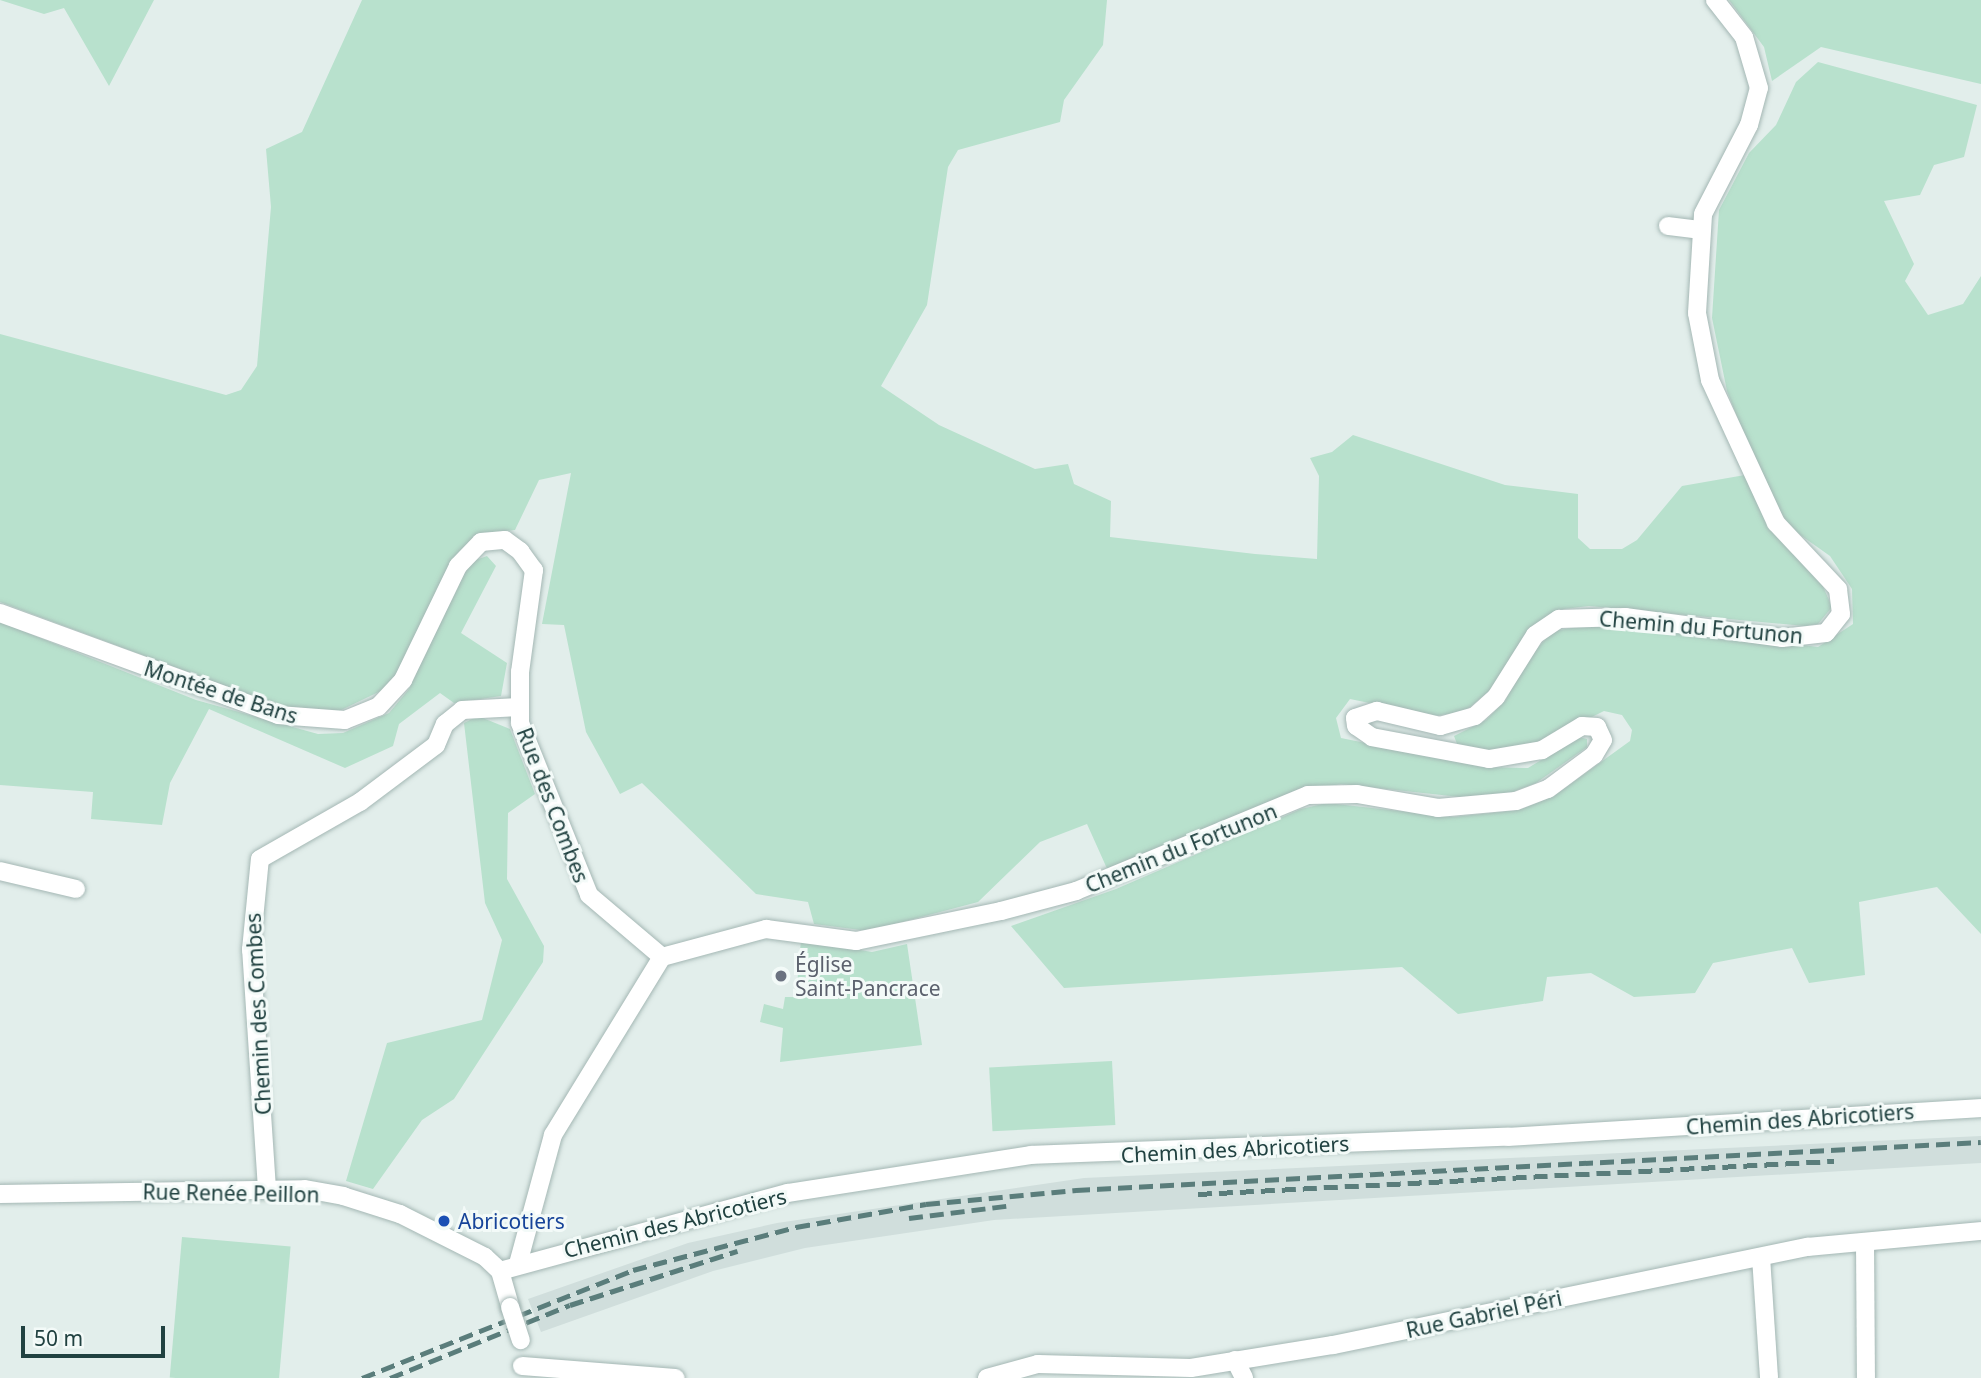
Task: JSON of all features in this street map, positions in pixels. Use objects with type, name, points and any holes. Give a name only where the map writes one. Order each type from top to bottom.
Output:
[{"type":"street","name":"Chemin du Fortunon","points":[[662,957],[766,929],[856,941],[963,920],[1076,891],[1308,795],[1357,794],[1438,808],[1516,801],[1548,789],[1594,755],[1603,740],[1597,727],[1582,726],[1542,750],[1489,759],[1372,737],[1356,726],[1355,718],[1377,711],[1440,726],[1475,716],[1496,697],[1535,635],[1559,619],[1648,619],[1782,638],[1826,632],[1841,614],[1838,589],[1776,523],[1710,380],[1697,313],[1701,230],[1721,174],[1749,125],[1759,88],[1754,56],[1715,0]]},
{"type":"street","points":[[1668,226],[1701,230]]},
{"type":"street","name":"Montée de Bans","points":[[0,613],[278,715],[345,720],[378,707],[402,680],[458,566],[481,542],[505,540],[520,551]]},
{"type":"street","name":"Rue des Combes","points":[[520,551],[534,570],[519,707],[589,895],[662,957]]},
{"type":"street","name":"Chemin des Combes","points":[[267,1189],[251,950],[260,859],[369,796],[436,745],[445,724],[462,710],[519,707]]},
{"type":"street","points":[[0,871],[76,889]]},
{"type":"street","points":[[519,1264],[553,1135],[662,957]]},
{"type":"street","name":"Chemin des Abricotiers","points":[[500,1271],[788,1193],[1031,1155],[1508,1138],[1981,1108]]},
{"type":"street","name":"Rue Renée Peillon","points":[[0,1194],[305,1189],[374,1205],[467,1246],[500,1271]]},
{"type":"street","name":"Rue Gabriel Péri","points":[[987,1378],[1038,1364],[1191,1368],[1761,1256],[1865,1242],[1981,1231]]},
{"type":"street","points":[[1865,1242],[1866,1378]]},
{"type":"street","points":[[1761,1256],[1769,1378]]},
{"type":"street","points":[[500,1271],[521,1340],[521,1372],[676,1378]]},
{"type":"street","points":[[1235,1360],[1244,1378]]},
{"type":"shaded area","points":[[1981,1136],[1981,1163],[994,1220],[805,1248],[713,1271],[541,1332],[528,1299],[688,1243],[777,1223],[1084,1178]]},
{"type":"green space","points":[[0,0],[154,0],[109,86],[64,8],[44,14]]},
{"type":"green space","points":[[362,0],[1107,0],[1103,45],[1064,100],[1060,122],[958,150],[948,167],[927,305],[881,386],[939,425],[1035,469],[1068,464],[1074,484],[1111,501],[1110,537],[1255,554],[1317,559],[1319,476],[1310,458],[1332,452],[1353,435],[1505,485],[1578,494],[1578,538],[1590,549],[1622,549],[1637,540],[1682,486],[1745,475],[1771,529],[1818,575],[1832,607],[1818,624],[1805,626],[1589,606],[1564,609],[1530,630],[1500,682],[1464,712],[1433,716],[1350,699],[1336,718],[1341,738],[1483,767],[1528,768],[1579,737],[1587,739],[1587,747],[1536,783],[1505,795],[1469,798],[1341,784],[1304,790],[1109,873],[1087,824],[1040,842],[978,902],[868,931],[814,924],[808,902],[756,894],[642,783],[620,794],[586,732],[564,625],[542,624],[571,473],[539,480],[515,530],[484,533],[391,686],[335,713],[298,713],[0,602],[0,334],[226,395],[241,390],[257,366],[271,207],[266,149],[302,132]]},
{"type":"green space","points":[[1729,0],[1981,0],[1981,84],[1821,47],[1772,81],[1764,47]]},
{"type":"green space","points":[[1818,62],[1977,105],[1964,157],[1934,165],[1920,195],[1884,201],[1914,264],[1905,281],[1928,315],[1963,304],[1981,276],[1981,934],[1937,887],[1859,902],[1865,975],[1809,983],[1792,948],[1713,963],[1695,993],[1634,997],[1591,973],[1547,977],[1543,1001],[1458,1014],[1402,967],[1064,988],[1011,926],[1116,889],[1301,809],[1327,803],[1453,817],[1519,810],[1554,796],[1630,741],[1632,730],[1622,715],[1604,711],[1539,743],[1493,753],[1459,749],[1454,736],[1486,720],[1505,701],[1530,656],[1553,631],[1596,624],[1663,628],[1818,647],[1853,624],[1852,589],[1830,556],[1789,527],[1757,469],[1727,391],[1712,318],[1719,210],[1749,153],[1776,125],[1796,82]]},
{"type":"green space","points":[[487,556],[496,566],[461,633],[507,663],[501,696],[454,703],[440,693],[399,724],[393,746],[345,768],[209,709],[170,783],[162,825],[91,819],[93,792],[0,785],[0,622],[196,700],[318,734],[343,733],[389,713],[409,689],[452,592],[473,561]]},
{"type":"green space","points":[[478,716],[510,729],[535,794],[508,813],[507,879],[544,946],[543,962],[454,1099],[422,1120],[373,1189],[346,1181],[387,1043],[482,1020],[502,940],[485,903],[464,723]]},
{"type":"green space","points":[[801,940],[872,952],[907,944],[922,1045],[780,1062],[783,1028],[760,1022],[764,1004],[783,1009],[785,997],[796,997]]},
{"type":"green space","points":[[1112,1061],[1115,1125],[993,1131],[989,1067]]},
{"type":"green space","points":[[182,1237],[291,1246],[279,1378],[170,1377]]},
{"type":"railway","points":[[362,1378],[633,1270],[796,1227],[926,1204],[1076,1190],[1981,1142]]},
{"type":"railway","points":[[1198,1194],[1834,1161]]},
{"type":"railway","points":[[909,1218],[1006,1206]]},
{"type":"railway","points":[[390,1378],[570,1305],[737,1251]]},
{"type":"place","name":"Église Saint-Pancrace","points":[[781,976]]},
{"type":"place","name":"Abricotiers","points":[[444,1221]]}]
